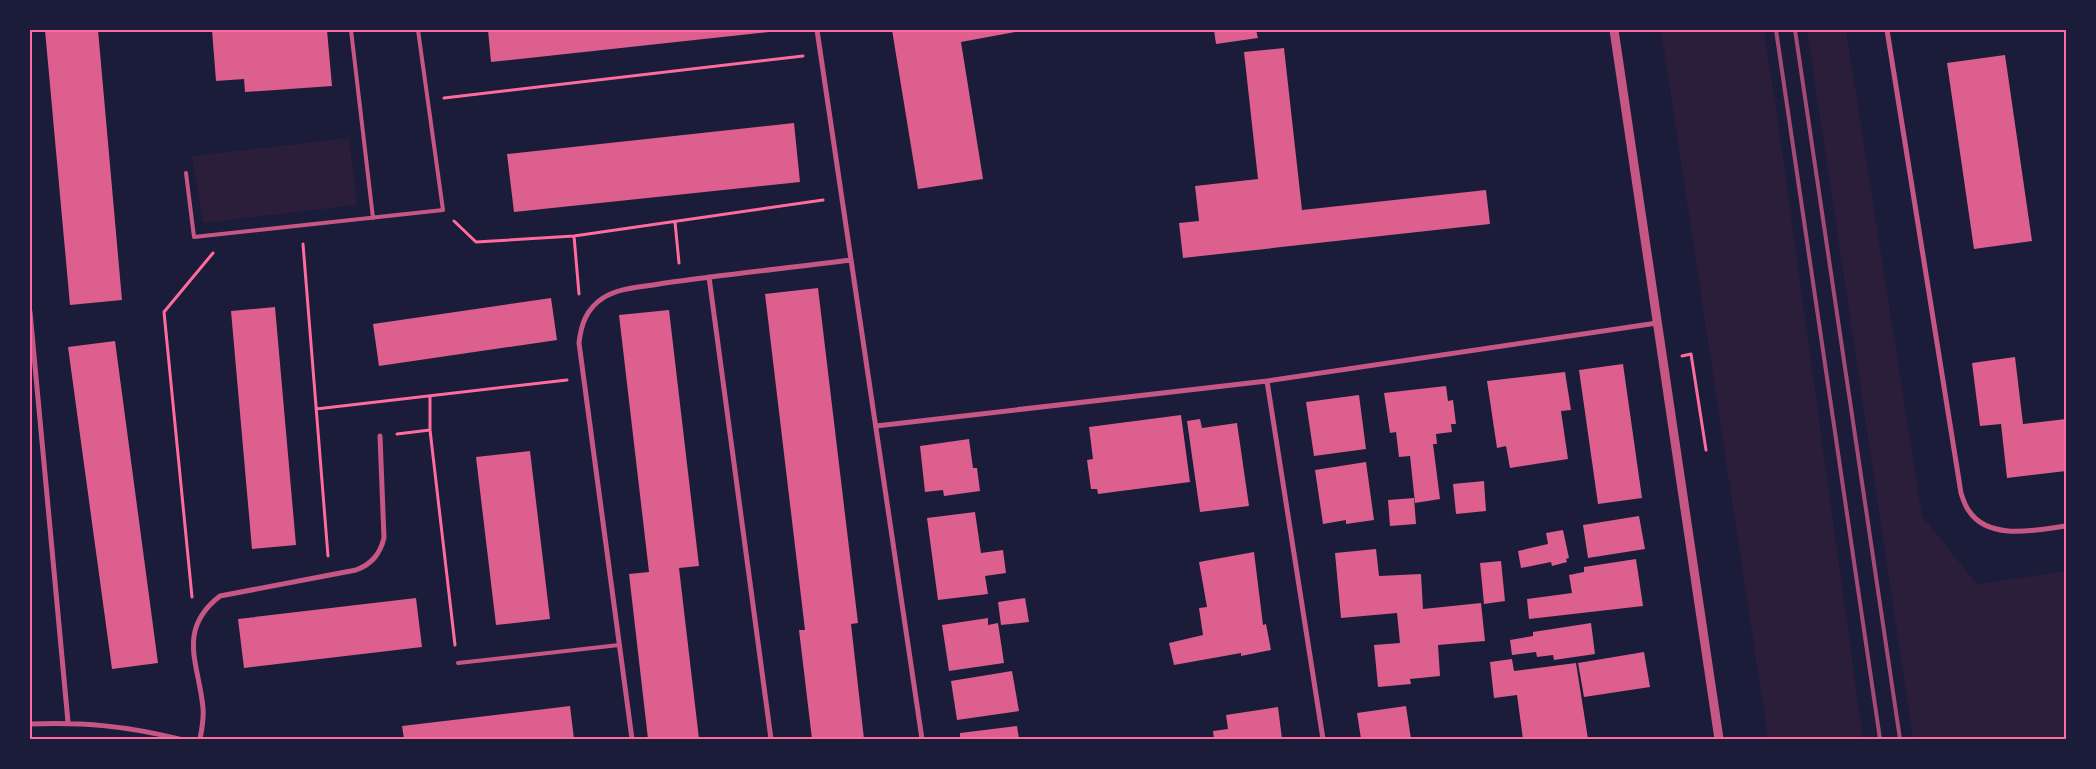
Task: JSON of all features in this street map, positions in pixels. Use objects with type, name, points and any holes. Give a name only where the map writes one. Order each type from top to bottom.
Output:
[{"type":"street","points":[[817,30],[922,739]]},
{"type":"street","points":[[1614,30],[1719,739]]},
{"type":"street","points":[[1887,30],[1961,493],[1969,512],[1981,523],[2001,531],[2032,531],[2066,526]]},
{"type":"street","points":[[632,739],[579,344],[581,324],[592,308],[603,298],[618,291],[709,277],[851,260]]},
{"type":"street","points":[[709,277],[771,739]]},
{"type":"street","points":[[30,312],[68,722]]},
{"type":"street","points":[[876,426],[1267,380],[1657,323]]},
{"type":"street","points":[[1267,380],[1323,739]]},
{"type":"street","points":[[200,739],[203,710],[194,658],[195,628],[210,604],[220,596],[330,575],[366,566],[381,550],[384,538],[380,436]]},
{"type":"street","points":[[30,724],[68,722],[135,728],[179,739]]},
{"type":"lane","points":[[351,30],[372,218]]},
{"type":"lane","points":[[186,173],[194,237],[443,210],[418,30]]},
{"type":"lane","points":[[458,663],[619,645]]},
{"type":"path","points":[[428,100],[821,54]]},
{"type":"path","points":[[443,210],[476,242],[574,236],[842,197]]},
{"type":"path","points":[[675,222],[681,281]]},
{"type":"path","points":[[302,226],[330,575]]},
{"type":"path","points":[[195,628],[164,312],[229,234]]},
{"type":"path","points":[[574,236],[581,324]]},
{"type":"path","points":[[316,409],[584,378]]},
{"type":"path","points":[[430,396],[430,430],[458,663]]},
{"type":"path","points":[[380,436],[430,430]]},
{"type":"shaded area","points":[[1661,30],[1764,30],[1863,739],[1768,739]]},
{"type":"shaded area","points":[[1807,30],[1846,30],[1922,516],[1977,584],[2066,571],[2066,739],[1913,739]]},
{"type":"shaded area","points":[[349,138],[357,205],[203,223],[192,156]]},
{"type":"building","points":[[45,30],[98,30],[122,300],[70,305]]},
{"type":"building","points":[[212,30],[327,30],[332,86],[245,92],[244,79],[216,81]]},
{"type":"building","points":[[488,30],[778,30],[778,31],[491,62]]},
{"type":"building","points":[[892,30],[1026,30],[961,42],[983,179],[918,189]]},
{"type":"building","points":[[1214,30],[1256,30],[1258,38],[1216,44]]},
{"type":"building","points":[[1284,48],[1302,210],[1486,190],[1490,224],[1183,258],[1179,223],[1199,221],[1195,186],[1258,179],[1244,52]]},
{"type":"building","points":[[2005,55],[2032,241],[1974,249],[1947,63]]},
{"type":"building","points":[[794,123],[800,182],[514,212],[507,154]]},
{"type":"building","points":[[818,288],[858,623],[851,624],[864,739],[812,739],[799,630],[805,630],[765,294]]},
{"type":"building","points":[[551,298],[557,340],[379,366],[373,324]]},
{"type":"building","points":[[275,307],[296,545],[252,549],[231,311]]},
{"type":"building","points":[[669,310],[699,566],[679,568],[699,739],[648,739],[629,574],[649,572],[619,315]]},
{"type":"building","points":[[115,341],[158,663],[112,669],[68,347]]},
{"type":"building","points":[[2015,357],[2023,424],[2066,419],[2066,471],[2007,478],[2001,424],[1980,426],[1972,363]]},
{"type":"building","points":[[1623,364],[1642,498],[1598,504],[1579,370]]},
{"type":"building","points":[[1565,372],[1571,410],[1561,411],[1568,459],[1510,468],[1506,446],[1497,448],[1487,381]]},
{"type":"building","points":[[1446,386],[1448,401],[1453,400],[1456,424],[1451,424],[1452,432],[1436,434],[1437,444],[1433,444],[1440,499],[1415,503],[1410,456],[1399,457],[1396,432],[1390,433],[1384,393]]},
{"type":"building","points":[[1359,395],[1366,449],[1314,456],[1306,402]]},
{"type":"building","points":[[1181,415],[1190,482],[1098,494],[1097,489],[1091,489],[1087,460],[1093,459],[1089,427]]},
{"type":"building","points":[[1200,419],[1202,428],[1237,423],[1249,506],[1200,512],[1187,421]]},
{"type":"building","points":[[969,439],[973,468],[977,468],[980,491],[944,496],[943,490],[925,492],[920,446]]},
{"type":"building","points":[[530,451],[550,619],[496,625],[476,457]]},
{"type":"building","points":[[1366,462],[1374,520],[1346,524],[1346,520],[1323,524],[1315,470]]},
{"type":"building","points":[[1484,481],[1486,511],[1456,514],[1453,484]]},
{"type":"building","points":[[1414,498],[1416,524],[1390,526],[1388,500]]},
{"type":"building","points":[[975,512],[981,553],[1003,550],[1006,573],[985,576],[988,594],[938,600],[927,518]]},
{"type":"building","points":[[1639,516],[1645,549],[1588,558],[1583,525]]},
{"type":"building","points":[[1563,530],[1569,558],[1566,559],[1567,562],[1552,566],[1551,562],[1521,568],[1518,551],[1548,544],[1546,533]]},
{"type":"building","points":[[1376,549],[1379,576],[1421,574],[1423,609],[1481,603],[1485,641],[1438,645],[1440,676],[1410,679],[1411,684],[1378,687],[1374,645],[1400,643],[1397,613],[1341,618],[1335,553]]},
{"type":"building","points":[[1254,552],[1263,625],[1266,624],[1271,650],[1241,656],[1241,653],[1174,665],[1169,643],[1203,635],[1199,608],[1207,607],[1199,562]]},
{"type":"building","points":[[1636,559],[1643,606],[1529,619],[1527,599],[1572,593],[1569,575],[1584,572],[1584,567]]},
{"type":"building","points":[[1501,561],[1505,601],[1484,604],[1480,563]]},
{"type":"building","points":[[416,598],[422,647],[244,668],[238,619]]},
{"type":"building","points":[[1025,598],[1029,622],[1001,625],[998,602]]},
{"type":"building","points":[[988,618],[988,625],[998,623],[1004,663],[949,671],[942,625]]},
{"type":"building","points":[[1591,623],[1595,654],[1554,660],[1553,655],[1537,657],[1536,652],[1512,655],[1510,640],[1533,636],[1533,632]]},
{"type":"building","points":[[1644,652],[1650,687],[1584,697],[1578,663]]},
{"type":"building","points":[[1512,659],[1514,671],[1576,663],[1588,739],[1523,739],[1517,695],[1494,698],[1490,662]]},
{"type":"building","points":[[1012,671],[1019,711],[957,720],[951,681]]},
{"type":"building","points":[[570,706],[574,739],[404,739],[402,726]]},
{"type":"building","points":[[1406,706],[1411,739],[1361,739],[1357,713]]},
{"type":"building","points":[[1278,707],[1282,739],[1214,739],[1213,731],[1228,729],[1226,715]]},
{"type":"building","points":[[1017,726],[1019,739],[960,739],[960,733]]},
{"type":"railway","points":[[1776,30],[1880,739]]},
{"type":"railway","points":[[1795,30],[1900,739]]}]
